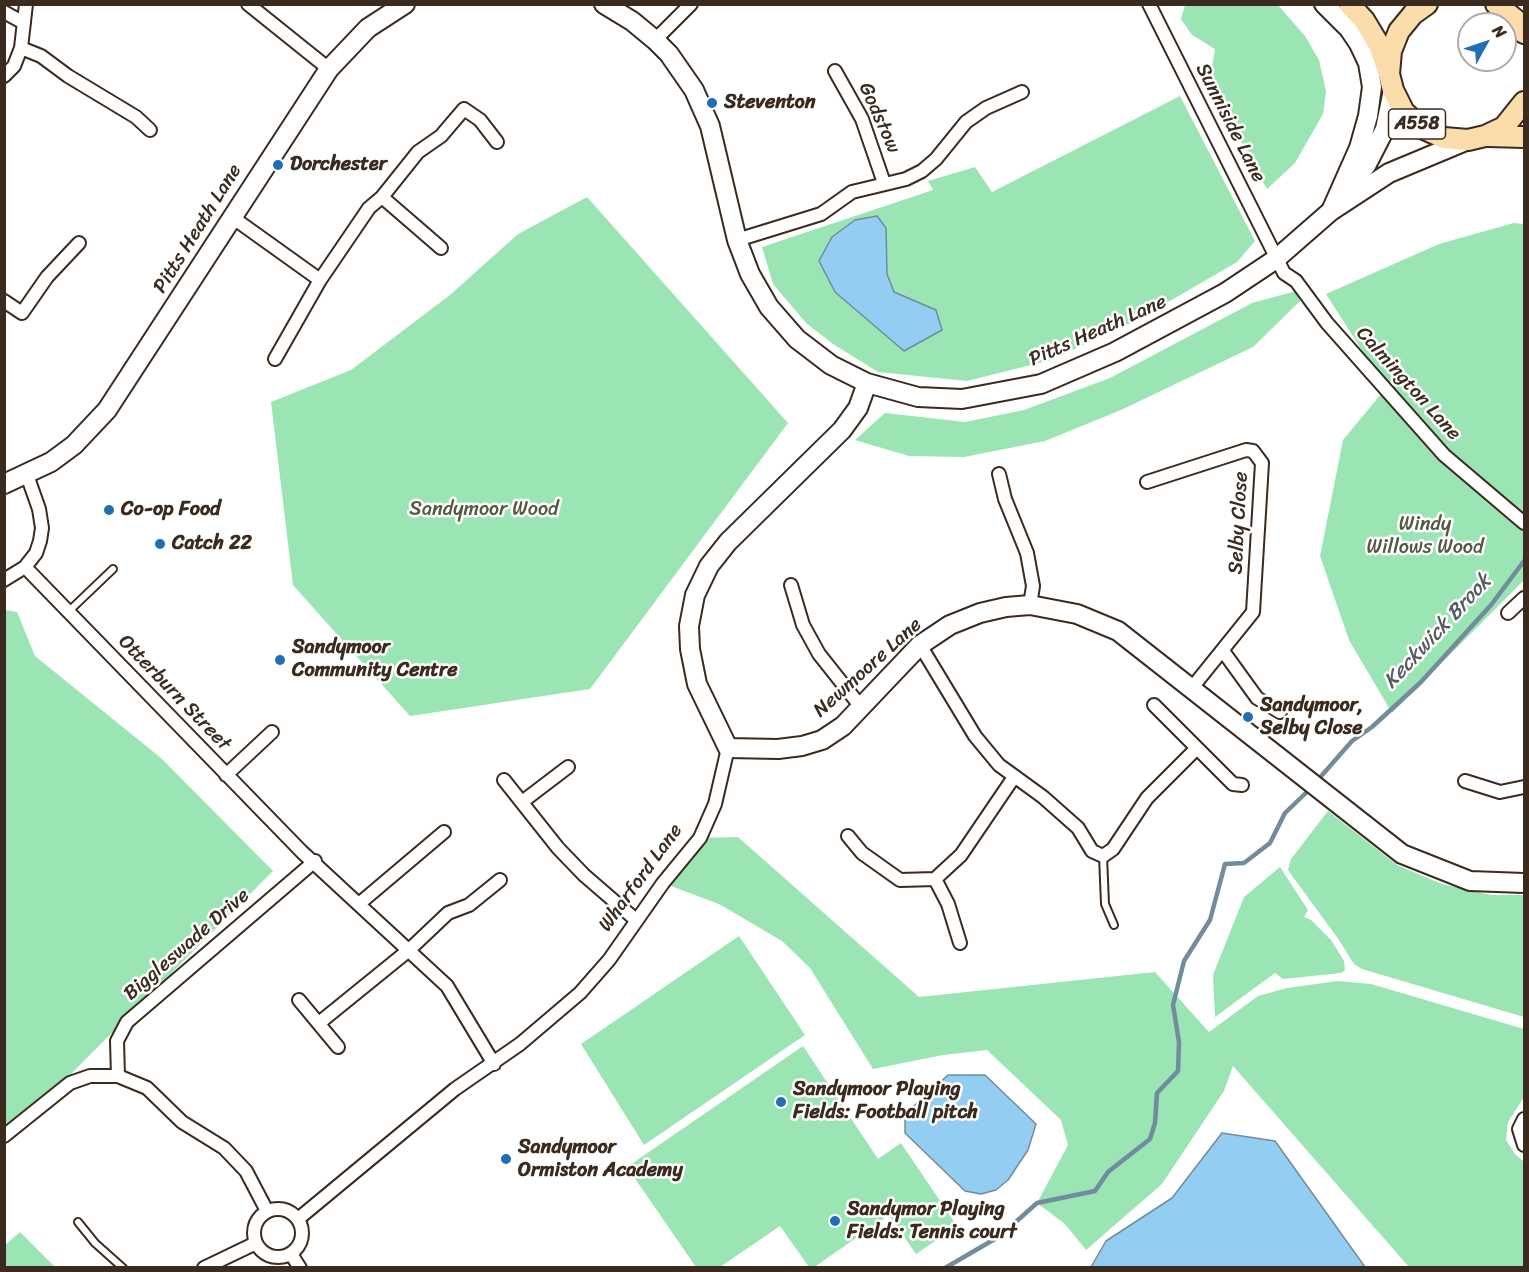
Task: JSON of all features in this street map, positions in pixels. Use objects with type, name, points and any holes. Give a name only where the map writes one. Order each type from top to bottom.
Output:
[{"type":"main road","name":"A558","points":[[1349,4],[1364,20],[1379,45],[1404,112],[1422,128],[1444,138],[1524,137]]},
{"type":"main road","points":[[1391,82],[1391,51],[1399,31],[1413,14],[1427,4]]},
{"type":"main road","points":[[1496,4],[1516,20],[1524,33]]},
{"type":"main road","points":[[1477,138],[1504,127],[1524,102]]},
{"type":"street","points":[[4,76],[14,66],[21,48],[26,4]]},
{"type":"street","points":[[248,4],[329,69]]},
{"type":"street","name":"Pitts Heath Lane","points":[[4,484],[27,475],[74,445],[107,410],[329,69],[368,28],[405,4]]},
{"type":"street","name":"Pitts Heath Lane","points":[[604,4],[632,21],[655,40],[669,54],[694,90],[710,126],[737,240],[750,274],[769,307],[797,339],[831,365],[867,383],[918,397],[962,399],[1041,384],[1115,352],[1174,322],[1276,258],[1331,211],[1389,173],[1477,138]]},
{"type":"street","points":[[655,40],[691,4]]},
{"type":"street","name":"Sunniside Lane","points":[[1149,4],[1276,258]]},
{"type":"street","points":[[1324,4],[1349,28],[1359,44],[1368,63],[1372,87],[1368,116],[1359,148],[1331,211]]},
{"type":"street","points":[[4,12],[24,23]]},
{"type":"street","points":[[21,48],[41,56],[68,76],[136,117],[150,130]]},
{"type":"street","name":"Godstow","points":[[835,70],[862,119],[884,183]]},
{"type":"street","name":"Pitts Heath Lane","points":[[1331,211],[1367,164],[1385,129],[1391,82]]},
{"type":"street","name":"Godstow","points":[[737,240],[821,214],[852,192],[906,179],[922,171],[936,159],[966,122],[1022,92]]},
{"type":"street","points":[[275,359],[321,280],[369,208],[382,197],[418,152],[441,136],[464,109],[480,120],[497,142]]},
{"type":"street","points":[[382,197],[441,248]]},
{"type":"street","points":[[232,217],[321,280]]},
{"type":"street","points":[[4,301],[22,313],[47,277],[79,243]]},
{"type":"street","name":"Calmington Lane","points":[[1276,258],[1284,273],[1296,281],[1327,323],[1444,455],[1524,523]]},
{"type":"street","points":[[728,748],[697,684],[689,626],[695,595],[708,566],[728,542],[842,430],[858,408],[867,383]]},
{"type":"street","name":"Selby Close","points":[[1147,482],[1246,450],[1253,452],[1262,463],[1253,612],[1191,689]]},
{"type":"street","points":[[999,474],[1005,499],[1029,560],[1033,586],[1030,605]]},
{"type":"street","points":[[4,580],[25,567],[36,553],[42,528],[27,475]]},
{"type":"street","name":"Otterburn Street","points":[[25,567],[226,775],[315,861]]},
{"type":"street","points":[[791,585],[808,635],[819,654],[861,707]]},
{"type":"street","points":[[1508,613],[1524,598]]},
{"type":"street","name":"Newmoore Lane","points":[[728,748],[802,747],[822,740],[843,726],[920,645],[951,625],[980,613],[1006,607],[1030,605],[1077,614],[1118,631],[1321,793],[1402,854],[1470,881],[1524,883]]},
{"type":"street","points":[[920,645],[975,736],[999,765],[1043,797],[1078,828],[1092,851],[1103,856],[1113,849],[1147,798],[1196,749]]},
{"type":"street","points":[[1223,651],[1257,698],[1280,711]]},
{"type":"street","points":[[1154,705],[1196,749],[1212,760],[1233,783],[1242,785]]},
{"type":"street","points":[[226,775],[272,732]]},
{"type":"street","name":"Wharford Lane","points":[[298,1219],[455,1089],[494,1064],[552,1020],[580,993],[609,960],[636,920],[700,838],[715,804],[728,748]]},
{"type":"street","points":[[522,802],[568,767]]},
{"type":"street","points":[[848,836],[862,853],[900,880],[935,879],[961,855],[1014,777]]},
{"type":"street","points":[[504,780],[558,848],[584,875],[636,920]]},
{"type":"street","points":[[1465,781],[1500,792],[1524,788]]},
{"type":"street","points":[[360,903],[444,832]]},
{"type":"street","points":[[315,861],[447,986],[458,1000],[494,1064]]},
{"type":"street","name":"Biggleswade Drive","points":[[118,1076],[117,1041],[128,1022],[315,861]]},
{"type":"street","points":[[935,879],[948,904],[960,943]]},
{"type":"street","points":[[319,1023],[409,950],[448,913],[469,905],[500,880]]},
{"type":"street","points":[[299,1000],[338,1047]]},
{"type":"street","points":[[4,1136],[70,1083],[90,1076],[118,1076],[147,1088],[182,1122],[224,1148],[246,1171],[267,1211]]},
{"type":"street","points":[[1524,1119],[1519,1129],[1524,1145]]},
{"type":"street","points":[[287,1210],[298,1219],[302,1226],[301,1242],[291,1254],[284,1257],[267,1255],[256,1243],[254,1229],[256,1222],[267,1211],[287,1210]]},
{"type":"street","points":[[204,1268],[256,1243]]},
{"type":"street","points":[[291,1254],[300,1268]]},
{"type":"lane","points":[[68,612],[113,569]]},
{"type":"lane","points":[[1103,856],[1105,904],[1114,925]]},
{"type":"lane","points":[[78,1222],[95,1243],[123,1268]]},
{"type":"green space","points":[[1185,5],[1278,5],[1305,36],[1319,60],[1326,91],[1323,114],[1295,163],[1267,189],[1209,84],[1215,49],[1192,35],[1181,19]]},
{"type":"green space","points":[[1180,96],[1255,241],[1237,262],[1139,319],[1051,360],[967,381],[878,372],[833,344],[806,323],[773,284],[762,247],[933,190],[928,181],[975,167],[992,192]]},
{"type":"green space","name":"Sandymoor Wood","points":[[587,197],[788,423],[590,689],[410,716],[293,585],[271,402],[351,370],[450,295],[518,234]]},
{"type":"green space","name":"Windy Willows Wood","points":[[1514,223],[1524,224],[1524,580],[1392,713],[1349,640],[1320,556],[1343,440],[1386,388],[1326,294],[1439,244]]},
{"type":"green space","points":[[1296,291],[1300,301],[1253,347],[1121,410],[1045,441],[964,457],[909,456],[855,440],[885,413],[965,422],[1024,410],[1110,378],[1252,303]]},
{"type":"green space","points":[[4,610],[17,612],[35,656],[161,758],[273,871],[66,1079],[5,1128]]},
{"type":"green space","points":[[1328,811],[1397,865],[1442,884],[1491,895],[1524,895],[1524,1017],[1362,969],[1354,964],[1288,870],[1291,859]]},
{"type":"green space","points":[[738,837],[919,997],[1155,972],[1209,1032],[1258,996],[1287,988],[1338,981],[1371,984],[1524,1029],[1524,1097],[1508,1122],[1506,1140],[1515,1154],[1524,1162],[1524,1267],[1409,1267],[1233,1066],[1224,1091],[1162,1184],[1086,1250],[1065,1224],[1037,1203],[1068,1145],[1061,1120],[987,1050],[943,1055],[873,1069],[810,968],[782,941],[719,904],[663,883],[700,838]]},
{"type":"green space","points":[[1280,867],[1308,910],[1304,917],[1311,920],[1331,940],[1344,961],[1345,970],[1341,973],[1283,979],[1275,973],[1215,1017],[1213,975],[1244,897]]},
{"type":"green space","name":"Sandymoor Playing Fields: Football pitch","points":[[739,936],[805,1035],[644,1145],[581,1044]]},
{"type":"green space","name":"Sandymoor Playing Fields: Football pitch","points":[[803,1046],[878,1159],[901,1143],[957,1226],[916,1254],[889,1215],[813,1268],[809,1267],[780,1226],[720,1267],[696,1267],[627,1167]]},
{"type":"green space","points":[[20,1232],[55,1267],[5,1267],[5,1245]]},
{"type":"water","points":[[877,216],[886,228],[887,274],[894,292],[936,310],[942,330],[904,351],[835,292],[819,261],[832,237],[855,220]]},
{"type":"water","points":[[948,1075],[985,1075],[1036,1124],[1028,1150],[1008,1180],[996,1190],[981,1194],[965,1191],[905,1133],[905,1114]]},
{"type":"water","points":[[1222,1133],[1275,1141],[1365,1267],[1091,1267],[1106,1241],[1172,1198]]},
{"type":"waterway","name":"Keckwick Brook","points":[[1316,782],[1352,741],[1372,727],[1421,682],[1491,605],[1524,561]]},
{"type":"waterway","name":"Keckwick Brook","points":[[945,1268],[1000,1236],[1037,1203],[1095,1191],[1108,1172],[1150,1139],[1155,1123],[1157,1093],[1178,1071],[1179,1042],[1173,1005],[1184,961],[1210,920],[1225,864],[1244,863],[1270,843],[1285,813],[1311,788]]},
{"type":"place","name":"Steventon","points":[[712,103]]},
{"type":"place","name":"Dorchester","points":[[278,165]]},
{"type":"place","name":"Co-op Food","points":[[109,510]]},
{"type":"place","name":"Catch 22","points":[[160,544]]},
{"type":"place","name":"Sandymoor Community Centre","points":[[280,660]]},
{"type":"place","name":"Sandymoor, Selby Close","points":[[1248,717]]},
{"type":"place","name":"Sandymoor Playing Fields: Football pitch","points":[[781,1102]]},
{"type":"place","name":"Sandymoor Ormiston Academy","points":[[506,1159]]},
{"type":"place","name":"Sandymor Playing Fields: Tennis court","points":[[835,1221]]}]
